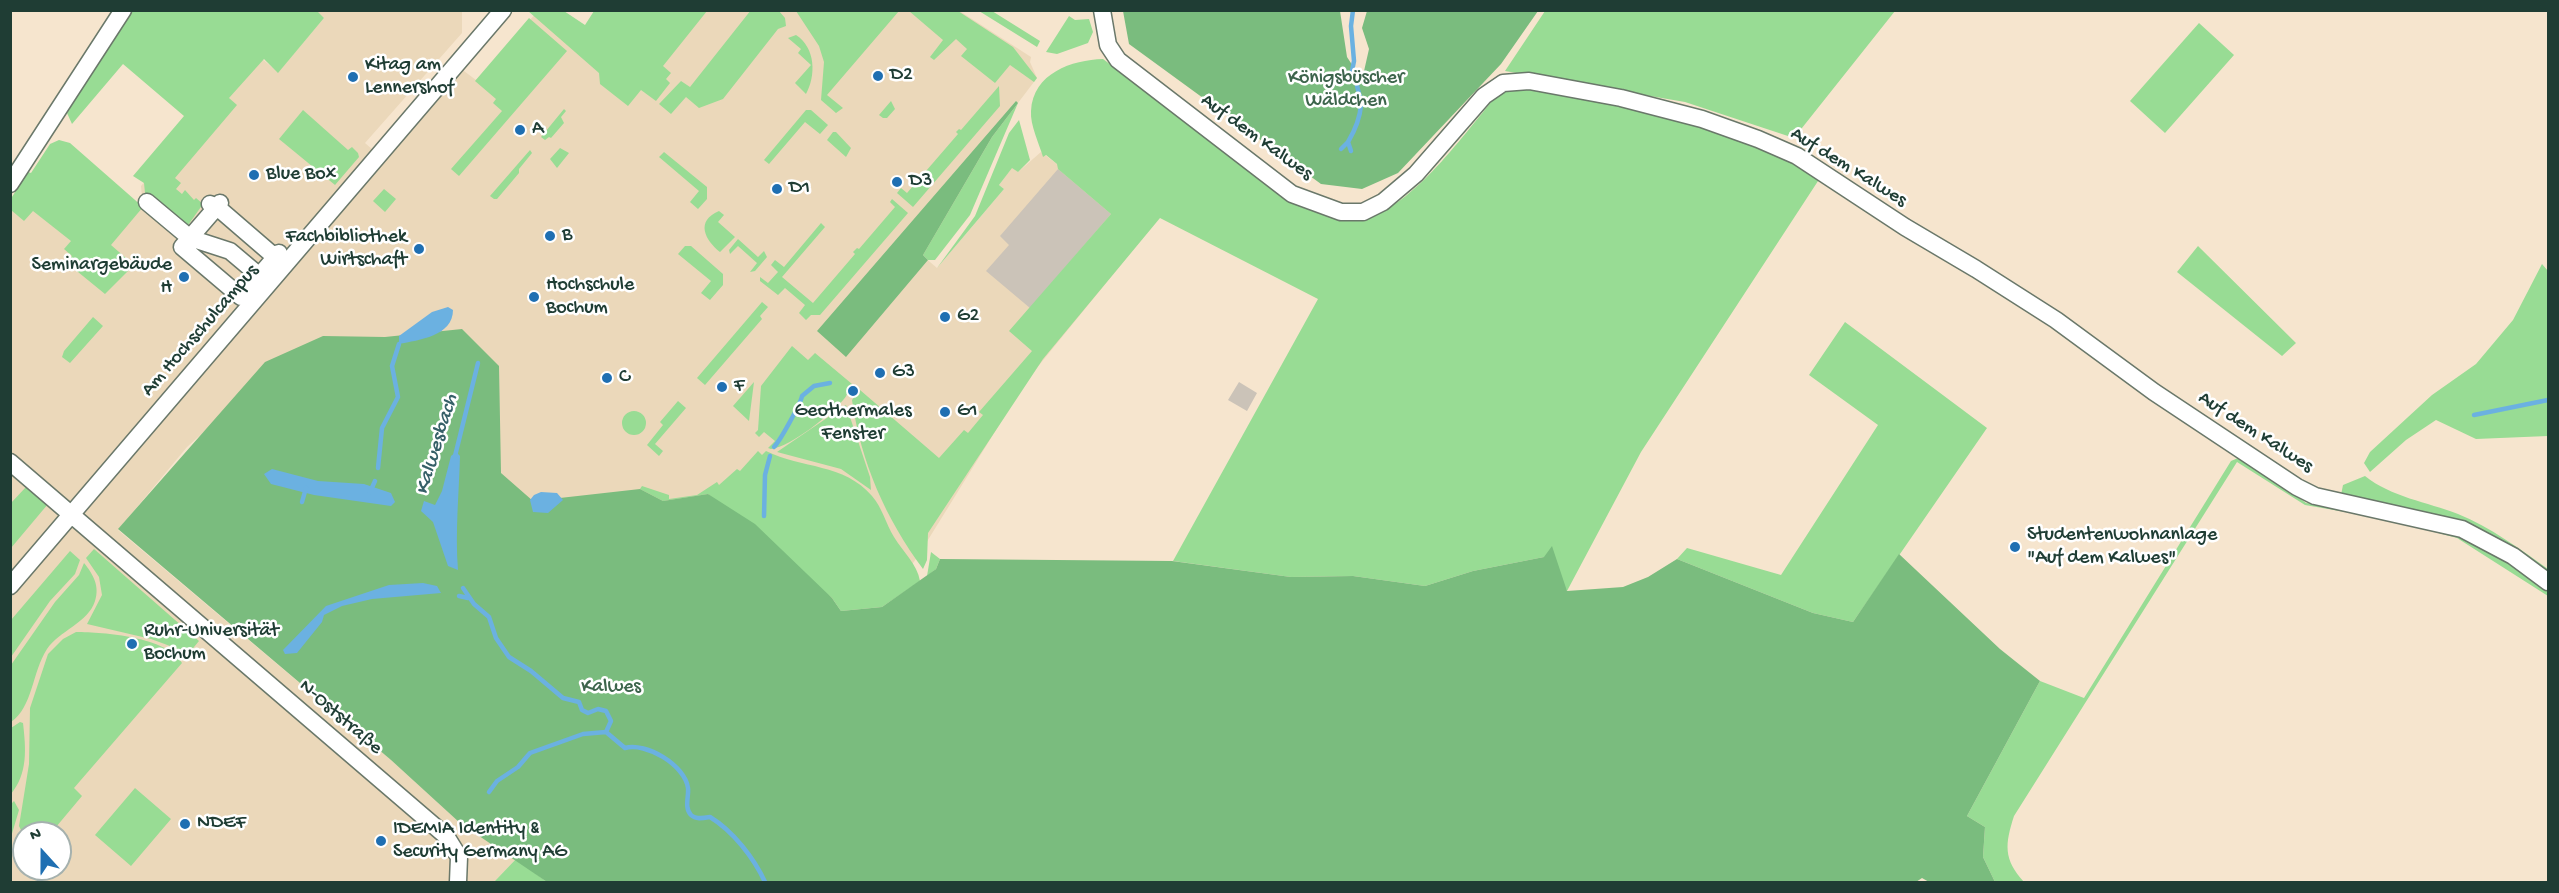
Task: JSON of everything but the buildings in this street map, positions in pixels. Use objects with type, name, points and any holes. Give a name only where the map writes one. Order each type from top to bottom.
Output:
[{"type":"street","points":[[10,184],[123,10]]},
{"type":"street","name":"Am Hochschulcampus","points":[[10,586],[503,10]]},
{"type":"street","name":"Auf dem Kalwes","points":[[1102,10],[1103,29],[1108,45],[1118,60],[1292,194],[1315,205],[1341,212],[1363,212],[1383,202],[1416,174],[1484,96],[1503,83],[1529,81],[1621,98],[1702,119],[1758,139],[1797,156],[1905,227],[1977,269],[2056,320],[2154,392],[2297,487],[2314,496],[2462,529],[2513,556],[2548,582]]},
{"type":"street","points":[[147,202],[190,238],[230,251],[258,274]]},
{"type":"street","points":[[216,205],[273,252],[241,297],[234,294],[182,247],[190,238],[216,205]]},
{"type":"street","name":"N-Oststraße","points":[[10,462],[446,836],[459,857],[458,882]]},
{"type":"shaded area","points":[[958,10],[1031,57],[1030,62],[1037,78],[992,137],[923,256],[937,268],[1004,189],[999,185],[1012,167],[1018,172],[1041,152],[1057,164],[1164,212],[1027,380],[918,556],[882,607],[636,571],[293,352],[187,447],[118,530],[391,760],[460,823],[516,859],[494,882],[11,882],[10,200],[143,207],[141,186],[255,53],[278,72],[324,18],[316,11],[462,11],[462,33],[365,143],[373,150],[452,62],[476,80],[538,11],[629,98],[686,11]]},
{"type":"shaded area","points":[[1058,169],[1111,214],[1030,308],[986,271],[1009,245],[1000,236]]},
{"type":"shaded area","points":[[1239,382],[1257,393],[1247,411],[1228,400]]},
{"type":"green space","points":[[316,10],[324,18],[278,73],[264,59],[229,98],[237,105],[175,178],[181,183],[176,189],[182,194],[185,190],[194,200],[196,198],[203,204],[186,228],[145,193],[144,183],[133,176],[184,116],[123,64],[72,124],[67,113],[130,11]]},
{"type":"green space","points":[[751,10],[779,11],[785,18],[786,26],[778,29],[723,99],[699,108],[686,97],[671,114],[659,104],[681,81],[690,87]]},
{"type":"green space","points":[[528,11],[564,11],[585,25],[594,11],[707,11],[663,66],[671,73],[666,79],[670,83],[656,101],[641,90],[628,106],[600,84],[599,73]]},
{"type":"green space","points":[[796,11],[899,11],[827,95],[843,108],[836,113],[821,100],[824,62],[819,46]]},
{"type":"green space","points":[[909,11],[958,11],[1013,47],[1037,78],[1034,82],[1010,65],[995,83],[961,56],[967,49],[956,39],[934,60],[930,57],[943,40]]},
{"type":"green space","points":[[979,11],[992,11],[1040,41],[1037,47]]},
{"type":"green space","name":"Königsbüscher Wäldchen","points":[[1123,11],[1340,11],[1347,57],[1362,80],[1369,49],[1362,28],[1367,11],[1538,11],[1501,64],[1398,173],[1362,189],[1321,184],[1129,44]]},
{"type":"green space","points":[[1545,11],[1895,11],[1794,138],[1685,102],[1505,71]]},
{"type":"green space","points":[[1069,16],[1075,20],[1089,19],[1093,32],[1088,43],[1057,54],[1046,52]]},
{"type":"green space","points":[[529,18],[567,51],[459,176],[451,169],[502,111],[493,103],[496,99],[475,81]]},
{"type":"green space","points":[[2199,23],[2234,55],[2165,133],[2130,101]]},
{"type":"green space","points":[[796,35],[803,41],[811,55],[813,71],[806,94],[795,83],[811,65],[798,53],[801,49],[788,38]]},
{"type":"green space","points":[[1103,59],[1301,207],[1343,219],[1368,218],[1406,196],[1442,162],[1503,88],[1526,84],[1639,109],[1714,130],[1751,143],[1820,178],[1641,452],[1567,591],[1544,557],[1473,571],[1425,586],[1353,576],[1291,577],[1173,561],[1318,299],[1160,218],[1043,359],[928,533],[927,560],[923,569],[898,530],[877,489],[862,446],[852,400],[860,390],[939,458],[964,430],[968,433],[983,415],[979,412],[1032,351],[1009,331],[1111,214],[1058,169],[1057,164],[1046,155],[1043,157],[1032,122],[1033,98],[1046,78],[1056,71],[1079,62]]},
{"type":"green space","points":[[999,86],[1000,106],[913,207],[897,193],[901,188],[907,193],[958,134],[956,132],[961,130]]},
{"type":"green space","points":[[891,101],[895,109],[887,118],[883,118],[879,115]]},
{"type":"green space","points":[[1016,101],[1018,103],[992,137],[923,255],[928,260],[846,357],[817,331]]},
{"type":"green space","points":[[1018,103],[970,215],[935,260],[928,260],[923,255],[992,137]]},
{"type":"green space","points":[[564,109],[566,111],[561,117],[564,123],[551,138],[545,140],[541,137]]},
{"type":"green space","points":[[303,110],[348,150],[352,147],[358,153],[359,157],[335,185],[279,139]]},
{"type":"green space","points":[[806,110],[811,110],[828,125],[820,134],[805,122],[769,164],[764,160]]},
{"type":"green space","points":[[1019,120],[1030,160],[1018,172],[1012,168],[999,185],[1004,189],[937,268],[975,216],[1009,133]]},
{"type":"green space","points":[[833,132],[836,132],[851,148],[846,157],[827,140]]},
{"type":"green space","points":[[59,140],[70,143],[143,207],[111,245],[134,265],[105,294],[67,263],[72,256],[64,249],[71,241],[33,211],[24,221],[11,210],[10,200],[28,172],[31,173],[50,144]]},
{"type":"green space","points":[[560,148],[569,153],[557,168],[550,159]]},
{"type":"green space","points":[[530,150],[532,153],[519,169],[519,173],[497,199],[490,196]]},
{"type":"green space","points":[[664,152],[707,187],[707,199],[698,209],[690,202],[699,191],[659,157]]},
{"type":"green space","points":[[384,189],[396,199],[385,212],[373,201]]},
{"type":"green space","points":[[892,199],[908,213],[820,315],[811,315],[806,320],[799,313],[805,305],[785,288],[778,295],[760,281],[760,277],[768,283],[778,272],[771,265],[775,260],[784,267],[821,223],[825,227],[782,277],[813,303],[855,254],[853,252],[859,249],[895,207],[890,202]]},
{"type":"green space","points":[[719,211],[724,215],[718,222],[735,237],[720,252],[710,242],[705,231],[707,220]]},
{"type":"green space","points":[[738,239],[758,257],[764,251],[767,257],[755,271],[750,272],[757,263],[738,246],[730,254],[729,250]]},
{"type":"green space","points":[[685,246],[691,246],[723,274],[723,285],[710,300],[701,293],[711,281],[678,254]]},
{"type":"green space","points":[[2198,246],[2296,343],[2282,356],[2177,272]]},
{"type":"green space","points":[[2542,264],[2548,271],[2548,436],[2476,439],[2436,420],[2406,440],[2370,472],[2364,463],[2370,452],[2432,395],[2476,364],[2513,320]]},
{"type":"green space","points":[[762,302],[768,307],[760,316],[762,319],[705,385],[697,378]]},
{"type":"green space","points":[[93,317],[103,326],[70,363],[62,357],[64,351]]},
{"type":"green space","points":[[1845,322],[1987,428],[1853,622],[1813,613],[1677,559],[1687,548],[1781,575],[1878,425],[1809,375]]},
{"type":"green space","name":"Kalwes","points":[[462,329],[499,366],[501,473],[533,501],[640,489],[663,501],[708,494],[755,524],[832,598],[841,611],[882,607],[936,569],[940,559],[1172,561],[1291,577],[1353,576],[1425,586],[1473,571],[1544,557],[1552,546],[1567,591],[1623,587],[1648,577],[1677,559],[1813,613],[1853,622],[1899,554],[2000,649],[2040,681],[1967,816],[1985,827],[1983,857],[1995,882],[1929,882],[1922,878],[1916,882],[547,882],[460,823],[391,760],[118,529],[265,362],[323,336],[385,337]]},
{"type":"green space","points":[[792,346],[808,360],[815,353],[852,384],[844,399],[830,413],[800,436],[780,447],[771,449],[768,448],[775,441],[764,432],[759,437],[755,433],[758,430],[761,386]]},
{"type":"green space","points":[[754,382],[749,421],[733,406]]},
{"type":"green space","points":[[678,401],[686,408],[655,444],[663,451],[659,456],[647,445],[663,425],[660,422]]},
{"type":"green space","points":[[846,405],[870,477],[871,490],[841,469],[777,452]]},
{"type":"green space","points":[[629,411],[639,411],[646,418],[646,428],[639,435],[629,435],[622,428],[622,418]]},
{"type":"green space","points":[[758,451],[762,455],[766,451],[836,472],[861,485],[879,505],[894,537],[916,569],[920,581],[882,607],[841,611],[832,598],[708,494],[663,501],[640,489],[642,486],[669,495],[669,499],[697,495],[717,482],[719,485],[737,469],[740,471]]},
{"type":"green space","points":[[2238,458],[2306,503],[2331,505],[2459,535],[2520,569],[2548,589],[2548,596],[2457,538],[2386,519],[2305,505],[2237,462],[2014,816],[2008,843],[2009,858],[2024,882],[1995,882],[1983,857],[1985,827],[1967,816],[2040,681],[2084,698],[2231,461]]},
{"type":"green space","points":[[2365,476],[2386,489],[2458,514],[2482,525],[2548,569],[2548,575],[2515,551],[2341,495],[2343,485]]},
{"type":"green space","points":[[26,487],[48,504],[11,548],[11,503]]},
{"type":"green space","points":[[94,549],[199,641],[189,653],[151,639],[87,624],[102,595],[99,577],[86,558]]},
{"type":"green space","points":[[70,551],[80,560],[75,574],[50,601],[11,657],[11,620]]},
{"type":"green space","points":[[931,552],[940,559],[936,569],[927,576]]},
{"type":"green space","points":[[84,563],[95,580],[97,590],[95,601],[80,621],[47,649],[24,708],[11,722],[11,665],[55,602],[79,575]]},
{"type":"green space","points":[[76,632],[134,638],[163,647],[182,663],[74,788],[82,796],[61,821],[20,821],[29,764],[30,708],[48,654],[63,639]]},
{"type":"green space","points":[[20,722],[23,723],[25,742],[23,769],[17,786],[11,794],[11,728]]},
{"type":"green space","points":[[135,788],[171,819],[131,866],[95,835]]},
{"type":"green space","points":[[14,801],[19,810],[16,821],[12,821],[11,837],[11,804]]},
{"type":"green space","points":[[516,859],[547,882],[494,882]]},
{"type":"water","points":[[448,307],[453,310],[452,319],[441,331],[425,338],[399,344],[399,336],[432,312]]},
{"type":"water","points":[[456,452],[460,456],[458,570],[448,566],[433,522],[421,511],[424,501],[435,505],[442,491],[451,456]]},
{"type":"water","points":[[272,469],[318,481],[364,484],[391,493],[395,502],[391,506],[314,495],[271,484],[264,474]]},
{"type":"water","points":[[541,492],[557,493],[563,500],[548,513],[533,512],[530,500]]},
{"type":"water","points":[[423,583],[437,586],[441,593],[372,599],[342,606],[324,615],[322,622],[297,653],[285,654],[283,650],[326,606],[389,585]]},
{"type":"waterway","points":[[1351,151],[1348,142],[1358,120],[1361,102],[1357,81],[1351,76],[1354,61],[1351,26],[1353,10]]},
{"type":"waterway","points":[[1341,149],[1348,142]]},
{"type":"waterway","points":[[378,468],[382,428],[398,397],[392,366],[399,344]]},
{"type":"waterway","name":"Kalwesbach","points":[[455,456],[478,363]]},
{"type":"waterway","points":[[774,447],[790,422],[802,396],[814,386],[830,383]]},
{"type":"waterway","points":[[2474,415],[2548,400]]},
{"type":"waterway","points":[[764,516],[765,475],[770,456]]},
{"type":"waterway","points":[[370,492],[375,481]]},
{"type":"waterway","points":[[302,502],[306,488]]},
{"type":"waterway","name":"Kalwesbach","points":[[463,588],[474,604],[489,617],[496,638],[509,657],[531,671],[563,698],[579,702],[582,710],[588,713],[598,709],[606,711],[611,721],[606,732],[625,748],[643,748],[653,752],[680,771],[688,788],[687,802],[691,815],[698,818],[710,817],[735,837],[765,882]]},
{"type":"waterway","name":"Kalwesbach","points":[[459,596],[468,598]]},
{"type":"waterway","points":[[489,792],[497,781],[518,767],[530,753],[583,734],[606,732]]},
{"type":"place","name":"D2","points":[[878,76]]},
{"type":"place","name":"Kitag am Lennershof","points":[[353,77]]},
{"type":"place","name":"A","points":[[520,130]]},
{"type":"place","name":"Blue Box","points":[[254,175]]},
{"type":"place","name":"D3","points":[[897,182]]},
{"type":"place","name":"D1","points":[[777,189]]},
{"type":"place","name":"B","points":[[550,236]]},
{"type":"place","name":"Fachbibliothek Wirtschaft","points":[[419,249]]},
{"type":"place","name":"Seminargebäude H","points":[[184,277]]},
{"type":"place","name":"Hochschule Bochum","points":[[534,297]]},
{"type":"place","name":"G2","points":[[945,317]]},
{"type":"place","name":"G3","points":[[880,373]]},
{"type":"place","name":"C","points":[[607,378]]},
{"type":"place","name":"F","points":[[722,387]]},
{"type":"place","name":"Geothermales Fenster","points":[[853,391]]},
{"type":"place","name":"G1","points":[[945,412]]},
{"type":"place","name":"Studentenwohnanlage \"Auf dem Kalwes\"","points":[[2015,547]]},
{"type":"place","name":"Ruhr-Universität Bochum","points":[[132,644]]},
{"type":"place","name":"NDEF","points":[[185,824]]},
{"type":"place","name":"IDEMIA Identity & Security Germany AG","points":[[381,841]]}]
